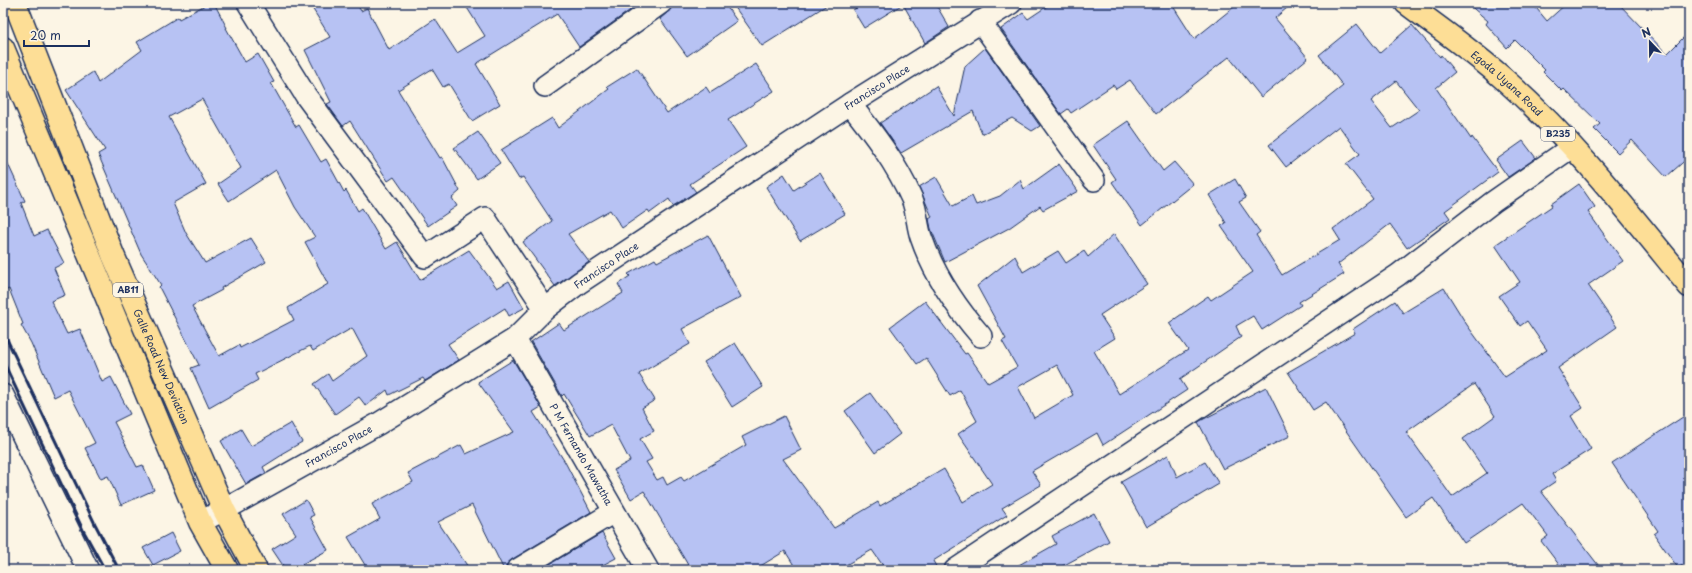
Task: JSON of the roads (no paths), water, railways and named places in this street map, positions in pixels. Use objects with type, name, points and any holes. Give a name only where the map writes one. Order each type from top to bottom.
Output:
[{"type":"main road","name":"Galle Road New Deviation","points":[[15,3],[113,255],[224,510],[256,570]]},
{"type":"main road","name":"Egoda Uyana Road","points":[[1406,3],[1505,80],[1572,147],[1602,180],[1689,286]]},
{"type":"main road","name":"AB11","points":[[3,48],[200,522],[226,570]]},
{"type":"street","points":[[248,3],[306,96],[425,256],[485,218],[545,309]]},
{"type":"street","points":[[545,86],[661,3]]},
{"type":"street","name":"Francisco Place","points":[[200,522],[378,424],[515,339],[545,309],[578,283],[850,104],[980,21],[1011,3]]},
{"type":"street","points":[[980,21],[1094,180]]},
{"type":"street","points":[[850,104],[880,142],[898,172],[912,200],[921,236],[942,285],[981,336]]},
{"type":"street","points":[[955,570],[1398,276],[1493,202],[1572,147]]},
{"type":"street","name":"P M Fernando Mawatha","points":[[515,339],[646,569]]},
{"type":"street","points":[[3,395],[88,570]]},
{"type":"street","points":[[517,570],[614,512]]},
{"type":"railway","points":[[3,331],[95,524],[119,570]]},
{"type":"railway","points":[[3,361],[83,530],[105,570]]}]
